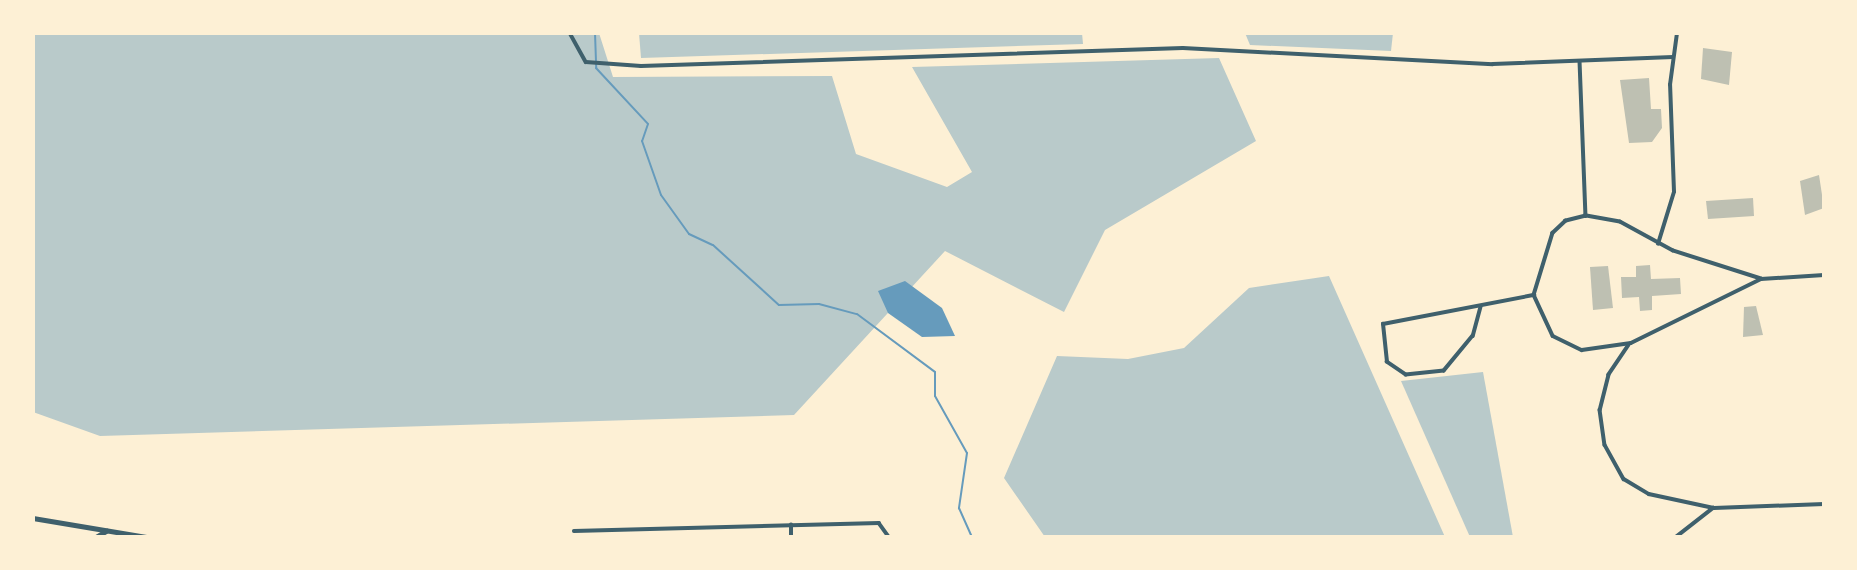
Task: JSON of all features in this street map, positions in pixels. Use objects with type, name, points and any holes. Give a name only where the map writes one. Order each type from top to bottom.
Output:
[{"type":"street","points":[[569,33],[581,57],[602,64],[758,67],[1183,48],[1493,64],[1673,57]]},
{"type":"street","points":[[1658,244],[1674,192],[1673,57],[1677,33]]},
{"type":"street","points":[[1580,61],[1586,216]]},
{"type":"street","points":[[1761,279],[1631,343],[1582,350],[1562,344],[1534,295],[1553,233],[1566,221],[1586,216],[1620,222],[1658,244],[1761,279],[1824,275]]},
{"type":"street","points":[[1481,307],[1460,355],[1434,374],[1392,368],[1382,324],[1534,295]]},
{"type":"street","points":[[1631,343],[1609,375],[1600,410],[1613,464],[1637,488],[1714,508],[1824,504]]},
{"type":"street","points":[[1676,537],[1714,508]]},
{"type":"street","points":[[33,518],[147,537]]},
{"type":"street","points":[[574,531],[879,523],[889,537]]},
{"type":"street","points":[[791,524],[791,537]]},
{"type":"street","points":[[96,537],[107,530]]},
{"type":"street","points":[[654,531],[654,537]]},
{"type":"shaded area","points":[[33,33],[599,33],[613,77],[832,76],[856,154],[947,187],[972,172],[912,67],[1219,58],[1256,141],[1105,230],[1064,312],[945,251],[794,415],[100,436],[33,412]]},
{"type":"shaded area","points":[[639,33],[1082,33],[1083,44],[641,58]]},
{"type":"shaded area","points":[[1245,33],[1393,33],[1391,51],[1250,45]]},
{"type":"shaded area","points":[[1329,276],[1445,537],[1045,537],[1004,478],[1057,356],[1128,359],[1184,348],[1249,288]]},
{"type":"shaded area","points":[[1483,372],[1513,537],[1470,537],[1401,381]]},
{"type":"water","points":[[905,281],[942,308],[955,336],[922,337],[888,313],[878,291]]},
{"type":"building","points":[[1703,48],[1732,52],[1729,85],[1701,79]]},
{"type":"building","points":[[1649,78],[1651,109],[1661,109],[1662,128],[1652,142],[1629,143],[1620,80]]},
{"type":"building","points":[[1819,175],[1824,208],[1805,215],[1800,181]]},
{"type":"building","points":[[1753,198],[1754,216],[1708,219],[1706,201]]},
{"type":"building","points":[[1650,265],[1651,279],[1680,278],[1681,294],[1652,296],[1652,310],[1640,311],[1639,297],[1622,298],[1621,277],[1636,277],[1636,266]]},
{"type":"building","points":[[1608,266],[1613,308],[1593,310],[1590,267]]},
{"type":"building","points":[[1756,306],[1763,335],[1743,337],[1744,307]]},
{"type":"waterway","points":[[595,33],[596,68],[648,124],[642,141],[661,195],[689,234],[713,245],[779,305],[819,304],[857,314],[935,372],[935,396],[967,453],[959,508],[972,537]]}]
